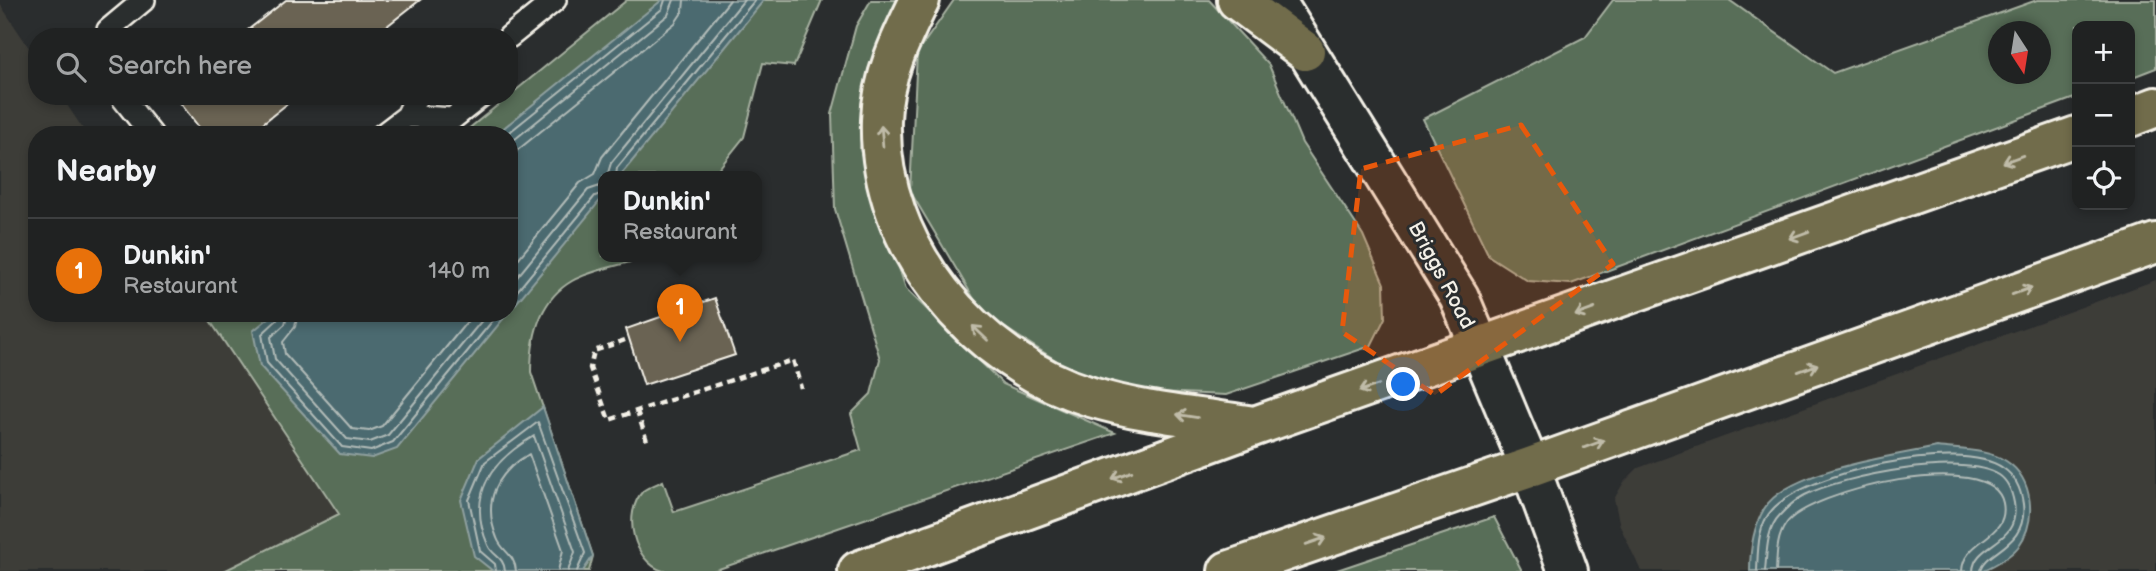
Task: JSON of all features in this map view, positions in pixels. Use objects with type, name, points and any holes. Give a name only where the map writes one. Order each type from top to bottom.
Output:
[{"type":"highway","points":[[920,0],[892,57],[881,120],[887,184],[909,247],[945,300],[989,342],[1038,376],[1080,393],[1149,410],[1255,426]]},
{"type":"highway","points":[[1237,0],[1306,51]]},
{"type":"highway","points":[[2135,115],[2156,107]]},
{"type":"highway","points":[[858,571],[1255,426],[1480,349],[2072,138]]},
{"type":"highway","points":[[1228,571],[1530,467],[2156,243]]},
{"type":"street","name":"Briggs Road","points":[[1275,0],[1396,191],[1459,297],[1530,467],[1568,571]]},
{"type":"lane","points":[[110,28],[144,0]]},
{"type":"lane","points":[[518,33],[555,0]]},
{"type":"lane","points":[[128,105],[145,126]]},
{"type":"lane","points":[[394,126],[407,116],[412,105]]},
{"type":"lane","points":[[407,116],[452,119],[470,105]]},
{"type":"path","points":[[625,340],[594,351],[590,368],[609,419],[793,360],[802,388]]},
{"type":"path","points":[[637,411],[648,443]]},
{"type":"highlighted area","points":[[1521,125],[1613,264],[1435,395],[1342,332],[1361,169]]},
{"type":"shaded area","points":[[0,4],[28,46],[28,105],[67,105],[81,126],[28,126],[28,322],[211,322],[339,515],[224,571],[0,571]]},
{"type":"shaded area","points":[[2156,280],[2156,571],[1641,571],[1620,526],[1614,499],[1624,482],[1638,468]]},
{"type":"green space","points":[[627,0],[822,0],[794,66],[763,63],[744,137],[717,171],[598,171],[598,262],[629,262],[580,277],[552,298],[535,333],[531,372],[593,556],[589,571],[224,571],[339,514],[211,322],[518,322],[518,126],[472,126],[498,105],[518,105],[518,89]]},
{"type":"green space","points":[[871,0],[908,0],[870,80],[860,150],[906,289],[1003,384],[1115,433],[713,571],[663,571],[644,558],[634,536],[633,512],[643,491],[663,481],[674,512],[861,450],[851,414],[871,394],[880,359],[835,209],[832,114],[856,26]]},
{"type":"green space","points":[[954,0],[1209,0],[1269,65],[1302,143],[1363,235],[1384,284],[1385,318],[1371,346],[1226,395],[1157,392],[1081,376],[983,314],[910,191],[917,53]]},
{"type":"green space","points":[[1613,0],[1729,0],[1833,73],[2037,0],[2156,0],[2156,68],[2135,76],[2135,21],[2072,21],[2072,99],[1571,284],[1528,281],[1489,256],[1423,119],[1585,37]]},
{"type":"green space","points":[[1494,517],[1522,571],[1334,571]]},
{"type":"water","points":[[662,0],[764,0],[624,171],[598,171],[598,203],[518,301],[518,126],[506,126]]},
{"type":"water","points":[[264,322],[501,322],[397,449],[372,458],[340,454],[260,366],[253,331]]},
{"type":"water","points":[[543,407],[593,556],[583,571],[493,571],[474,556],[461,500],[479,458]]},
{"type":"water","points":[[1937,447],[1982,452],[1999,457],[2022,478],[2030,501],[2028,525],[2018,547],[2006,558],[1982,571],[1750,571],[1757,524],[1764,509],[1776,496],[1795,484],[1843,467]]},
{"type":"building","points":[[286,0],[420,0],[384,28],[250,28]]},
{"type":"building","points":[[182,105],[286,105],[259,126],[198,126]]},
{"type":"building","points":[[715,298],[735,355],[644,385],[626,329]]},
{"type":"place","name":"Dunkin'","points":[[680,342]]}]
